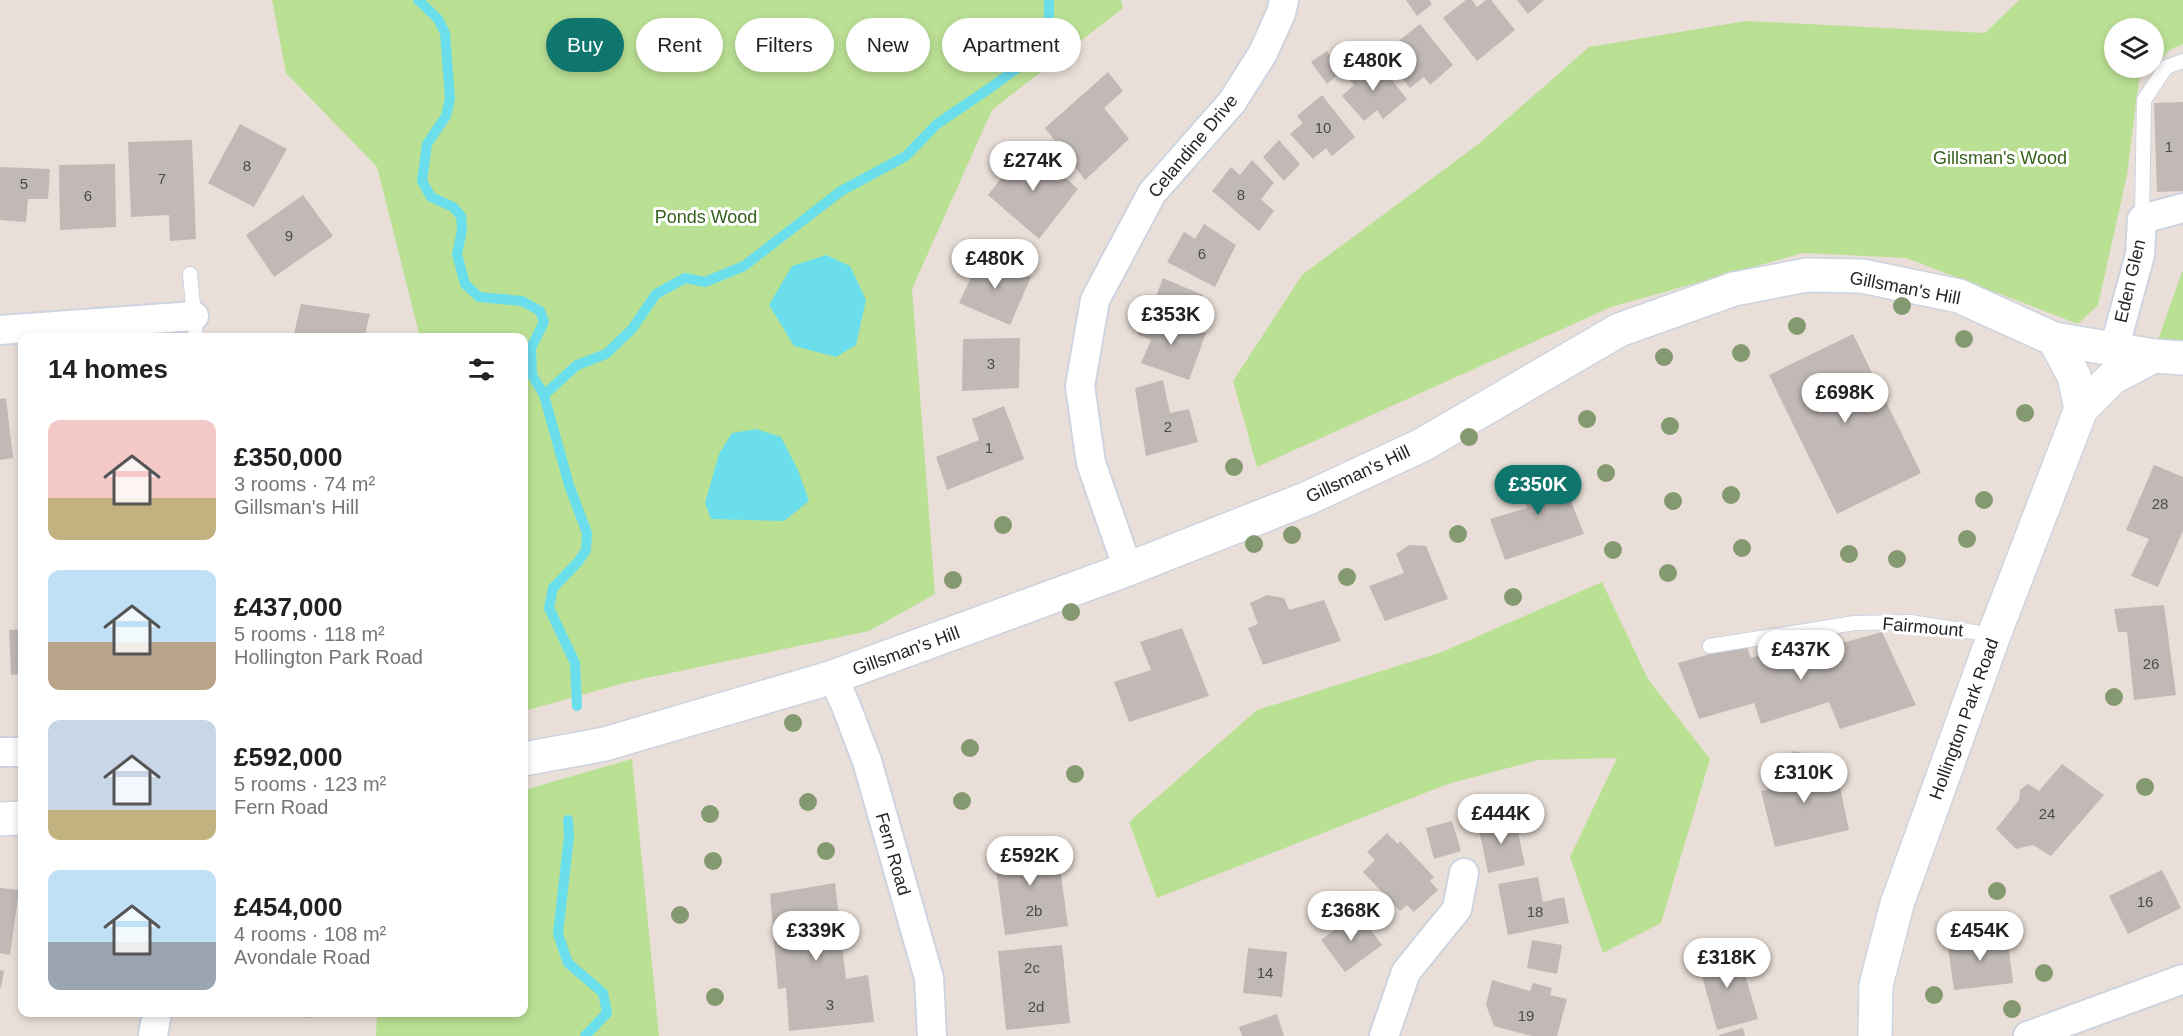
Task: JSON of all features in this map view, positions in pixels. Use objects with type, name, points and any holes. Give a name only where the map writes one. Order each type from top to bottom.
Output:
[{"type":"street","name":"Celandine Drive","points":[[1128,569],[1091,463],[1080,386],[1095,300],[1152,193],[1232,102],[1263,53],[1281,13],[1284,0]]},
{"type":"street","name":"Eden Glen","points":[[2114,350],[2140,255],[2142,219],[2183,208]]},
{"type":"street","name":"Gillsman's Hill","points":[[528,758],[605,744],[833,677],[1128,569],[1308,498],[1422,445],[1619,330],[1734,289],[1807,275],[1862,276],[1959,296],[2054,339],[2168,357]]},
{"type":"street","points":[[0,330],[195,327]]},
{"type":"street","points":[[2054,339],[2074,376],[2081,409]]},
{"type":"street","name":"Hollington Park Road","points":[[1875,1036],[1876,986],[1897,904],[1994,635],[2081,409],[2112,378],[2168,357]]},
{"type":"street","name":"Fern Road","points":[[833,677],[867,761],[929,978],[932,1036]]},
{"type":"street","points":[[0,752],[18,752]]},
{"type":"street","points":[[0,819],[18,818]]},
{"type":"street","points":[[1384,1036],[1406,972],[1457,909],[1464,873]]},
{"type":"street","points":[[2028,1036],[2183,979]]},
{"type":"street","points":[[153,1036],[156,1017]]},
{"type":"lane","points":[[2142,219],[2144,100],[2166,67],[2183,61]]},
{"type":"lane","points":[[190,274],[195,327]]},
{"type":"lane","name":"Fairmount","points":[[1710,646],[1855,623],[1910,622],[1994,635]]},
{"type":"green space","name":"Ponds Wood","points":[[272,0],[1121,0],[1123,8],[1081,41],[1081,18],[942,18],[942,72],[1041,72],[992,110],[912,289],[935,594],[869,631],[628,682],[528,710],[528,333],[419,333],[377,167],[286,73]]},
{"type":"green space","name":"Gillsman's Wood","points":[[2019,0],[2183,0],[2183,44],[2171,49],[2164,56],[2164,18],[2104,18],[2104,78],[2141,78],[2139,80],[2127,175],[2098,305],[2078,324],[1906,258],[1803,253],[1611,307],[1257,467],[1233,381],[1302,275],[1477,145],[1589,47],[1746,21],[1985,33]]},
{"type":"green space","points":[[2183,272],[2183,367],[2158,340]]},
{"type":"green space","points":[[1602,582],[1648,679],[1710,759],[1661,923],[1603,953],[1570,857],[1617,758],[1538,760],[1448,784],[1157,898],[1129,822],[1257,710],[1442,652]]},
{"type":"green space","points":[[632,759],[659,1036],[376,1036],[377,1017],[528,1017],[528,789]]},
{"type":"water","points":[[826,255],[850,266],[866,300],[856,345],[836,357],[794,346],[769,305],[792,266]]},
{"type":"water","points":[[756,429],[781,437],[798,470],[809,501],[784,521],[711,519],[705,503],[719,454],[732,433]]},
{"type":"building","points":[[1406,0],[1429,0],[1432,4],[1417,16]]},
{"type":"building","points":[[1466,0],[1472,0],[1477,7],[1486,0],[1491,0],[1515,30],[1477,61],[1443,18]]},
{"type":"building","points":[[1517,0],[1544,0],[1528,14]]},
{"type":"building","points":[[1420,24],[1453,65],[1430,85],[1424,77],[1410,88],[1388,61],[1401,52],[1395,44]]},
{"type":"building","points":[[1327,51],[1341,72],[1327,84],[1311,62]]},
{"type":"building","points":[[1374,58],[1407,99],[1383,119],[1377,110],[1364,121],[1342,96],[1354,85],[1348,78]]},
{"type":"building","points":[[1108,72],[1123,91],[1104,108],[1129,139],[1085,180],[1045,128]]},
{"type":"building","points":[[1322,95],[1355,137],[1332,156],[1326,148],[1313,159],[1290,134],[1303,123],[1297,116]]},
{"type":"building","points":[[2183,102],[2183,191],[2157,192],[2154,103]]},
{"type":"building","points":[[240,124],[287,149],[254,207],[208,183]]},
{"type":"building","points":[[192,140],[196,239],[170,241],[169,215],[131,217],[128,142]]},
{"type":"building","points":[[1279,140],[1300,164],[1284,181],[1263,157]]},
{"type":"building","points":[[1028,144],[1078,189],[1039,239],[988,195]]},
{"type":"building","points":[[1252,160],[1274,183],[1261,199],[1274,211],[1259,231],[1212,191],[1231,167],[1240,175]]},
{"type":"building","points":[[115,164],[116,227],[60,230],[59,165]]},
{"type":"building","points":[[0,167],[50,169],[48,199],[28,199],[26,222],[0,220]]},
{"type":"building","points":[[303,195],[333,236],[274,277],[246,235]]},
{"type":"building","points":[[1204,224],[1236,245],[1215,287],[1167,262],[1184,232],[1195,239]]},
{"type":"building","points":[[982,254],[1031,277],[1010,325],[959,303]]},
{"type":"building","points":[[1163,278],[1203,295],[1191,324],[1151,309]]},
{"type":"building","points":[[301,304],[370,314],[365,333],[294,333]]},
{"type":"building","points":[[1147,314],[1206,333],[1189,380],[1141,363],[1151,340],[1137,334]]},
{"type":"building","points":[[1853,334],[1921,473],[1837,514],[1769,375]]},
{"type":"building","points":[[1020,338],[1019,388],[962,391],[963,339]]},
{"type":"building","points":[[1163,380],[1170,413],[1189,409],[1198,442],[1146,456],[1135,388]]},
{"type":"building","points":[[6,398],[13,458],[0,460],[0,399]]},
{"type":"building","points":[[1004,406],[1024,459],[947,490],[936,457],[979,440],[972,419]]},
{"type":"building","points":[[2154,465],[2183,477],[2183,531],[2158,587],[2131,576],[2149,539],[2126,530]]},
{"type":"building","points":[[1557,466],[1584,534],[1505,560],[1490,519],[1527,508],[1516,480]]},
{"type":"building","points":[[1409,545],[1426,546],[1448,599],[1385,621],[1369,586],[1404,573],[1396,554]]},
{"type":"building","points":[[1267,595],[1284,598],[1289,610],[1324,600],[1341,641],[1263,665],[1248,628],[1258,624],[1250,603]]},
{"type":"building","points":[[2164,605],[2176,695],[2134,700],[2127,632],[2118,632],[2114,609]]},
{"type":"building","points":[[1182,628],[1209,696],[1129,722],[1114,682],[1151,670],[1140,642]]},
{"type":"building","points":[[18,629],[18,674],[11,675],[9,630]]},
{"type":"building","points":[[1882,632],[1916,705],[1840,729],[1829,702],[1761,724],[1754,703],[1699,719],[1678,663],[1746,644],[1751,658],[1815,637],[1820,649]]},
{"type":"building","points":[[1794,751],[1809,755],[1817,782],[1838,778],[1849,830],[1775,847],[1761,791],[1784,786],[1778,765]]},
{"type":"building","points":[[2062,764],[2104,795],[2051,856],[2033,845],[2016,849],[1996,829],[2019,800],[2020,790],[2028,784],[2039,791]]},
{"type":"building","points":[[1515,818],[1525,865],[1488,873],[1478,825]]},
{"type":"building","points":[[1452,821],[1461,851],[1434,859],[1426,828]]},
{"type":"building","points":[[1387,833],[1398,844],[1400,841],[1434,877],[1430,881],[1438,890],[1414,912],[1407,905],[1400,911],[1363,872],[1375,860],[1367,852]]},
{"type":"building","points":[[1056,839],[1068,926],[1005,935],[993,848]]},
{"type":"building","points":[[2162,870],[2181,908],[2128,934],[2109,896]]},
{"type":"building","points":[[1538,877],[1543,902],[1564,897],[1569,923],[1508,935],[1498,884]]},
{"type":"building","points":[[835,883],[846,979],[868,975],[874,1022],[789,1031],[786,988],[778,989],[770,894]]},
{"type":"building","points":[[0,888],[18,890],[10,955],[0,953]]},
{"type":"building","points":[[1358,913],[1382,945],[1345,972],[1321,940]]},
{"type":"building","points":[[2007,935],[2013,983],[1954,990],[1947,940]]},
{"type":"building","points":[[1532,940],[1562,945],[1557,974],[1527,968]]},
{"type":"building","points":[[1062,945],[1070,1023],[1006,1030],[998,951]]},
{"type":"building","points":[[1737,947],[1758,1019],[1717,1030],[1697,958]]},
{"type":"building","points":[[1248,948],[1287,952],[1282,997],[1243,993]]},
{"type":"building","points":[[0,970],[4,971],[1,988],[0,988]]},
{"type":"building","points":[[1492,980],[1530,991],[1533,983],[1552,988],[1550,995],[1567,999],[1557,1036],[1532,1036],[1494,1026],[1486,1005]]},
{"type":"building","points":[[1277,1014],[1284,1036],[1242,1036],[1239,1027]]},
{"type":"building","points":[[1743,1028],[1745,1036],[1719,1036],[1719,1035]]},
{"type":"waterway","points":[[418,0],[438,19],[445,33],[450,99],[446,116],[427,144],[422,181],[431,197],[453,207],[461,216],[462,230],[457,254],[465,284],[479,297],[522,301],[540,311],[544,322],[531,348],[532,375],[544,395],[569,485],[587,533],[586,550],[578,562],[553,588],[549,608],[575,663],[577,706]]},
{"type":"waterway","points":[[544,395],[577,365],[606,354],[632,329],[656,294],[685,278],[705,282],[744,266],[841,191],[906,156],[937,124],[1031,58],[1049,33],[1049,0]]},
{"type":"waterway","points":[[568,820],[569,836],[558,934],[568,963],[603,993],[607,1013],[585,1036]]}]
